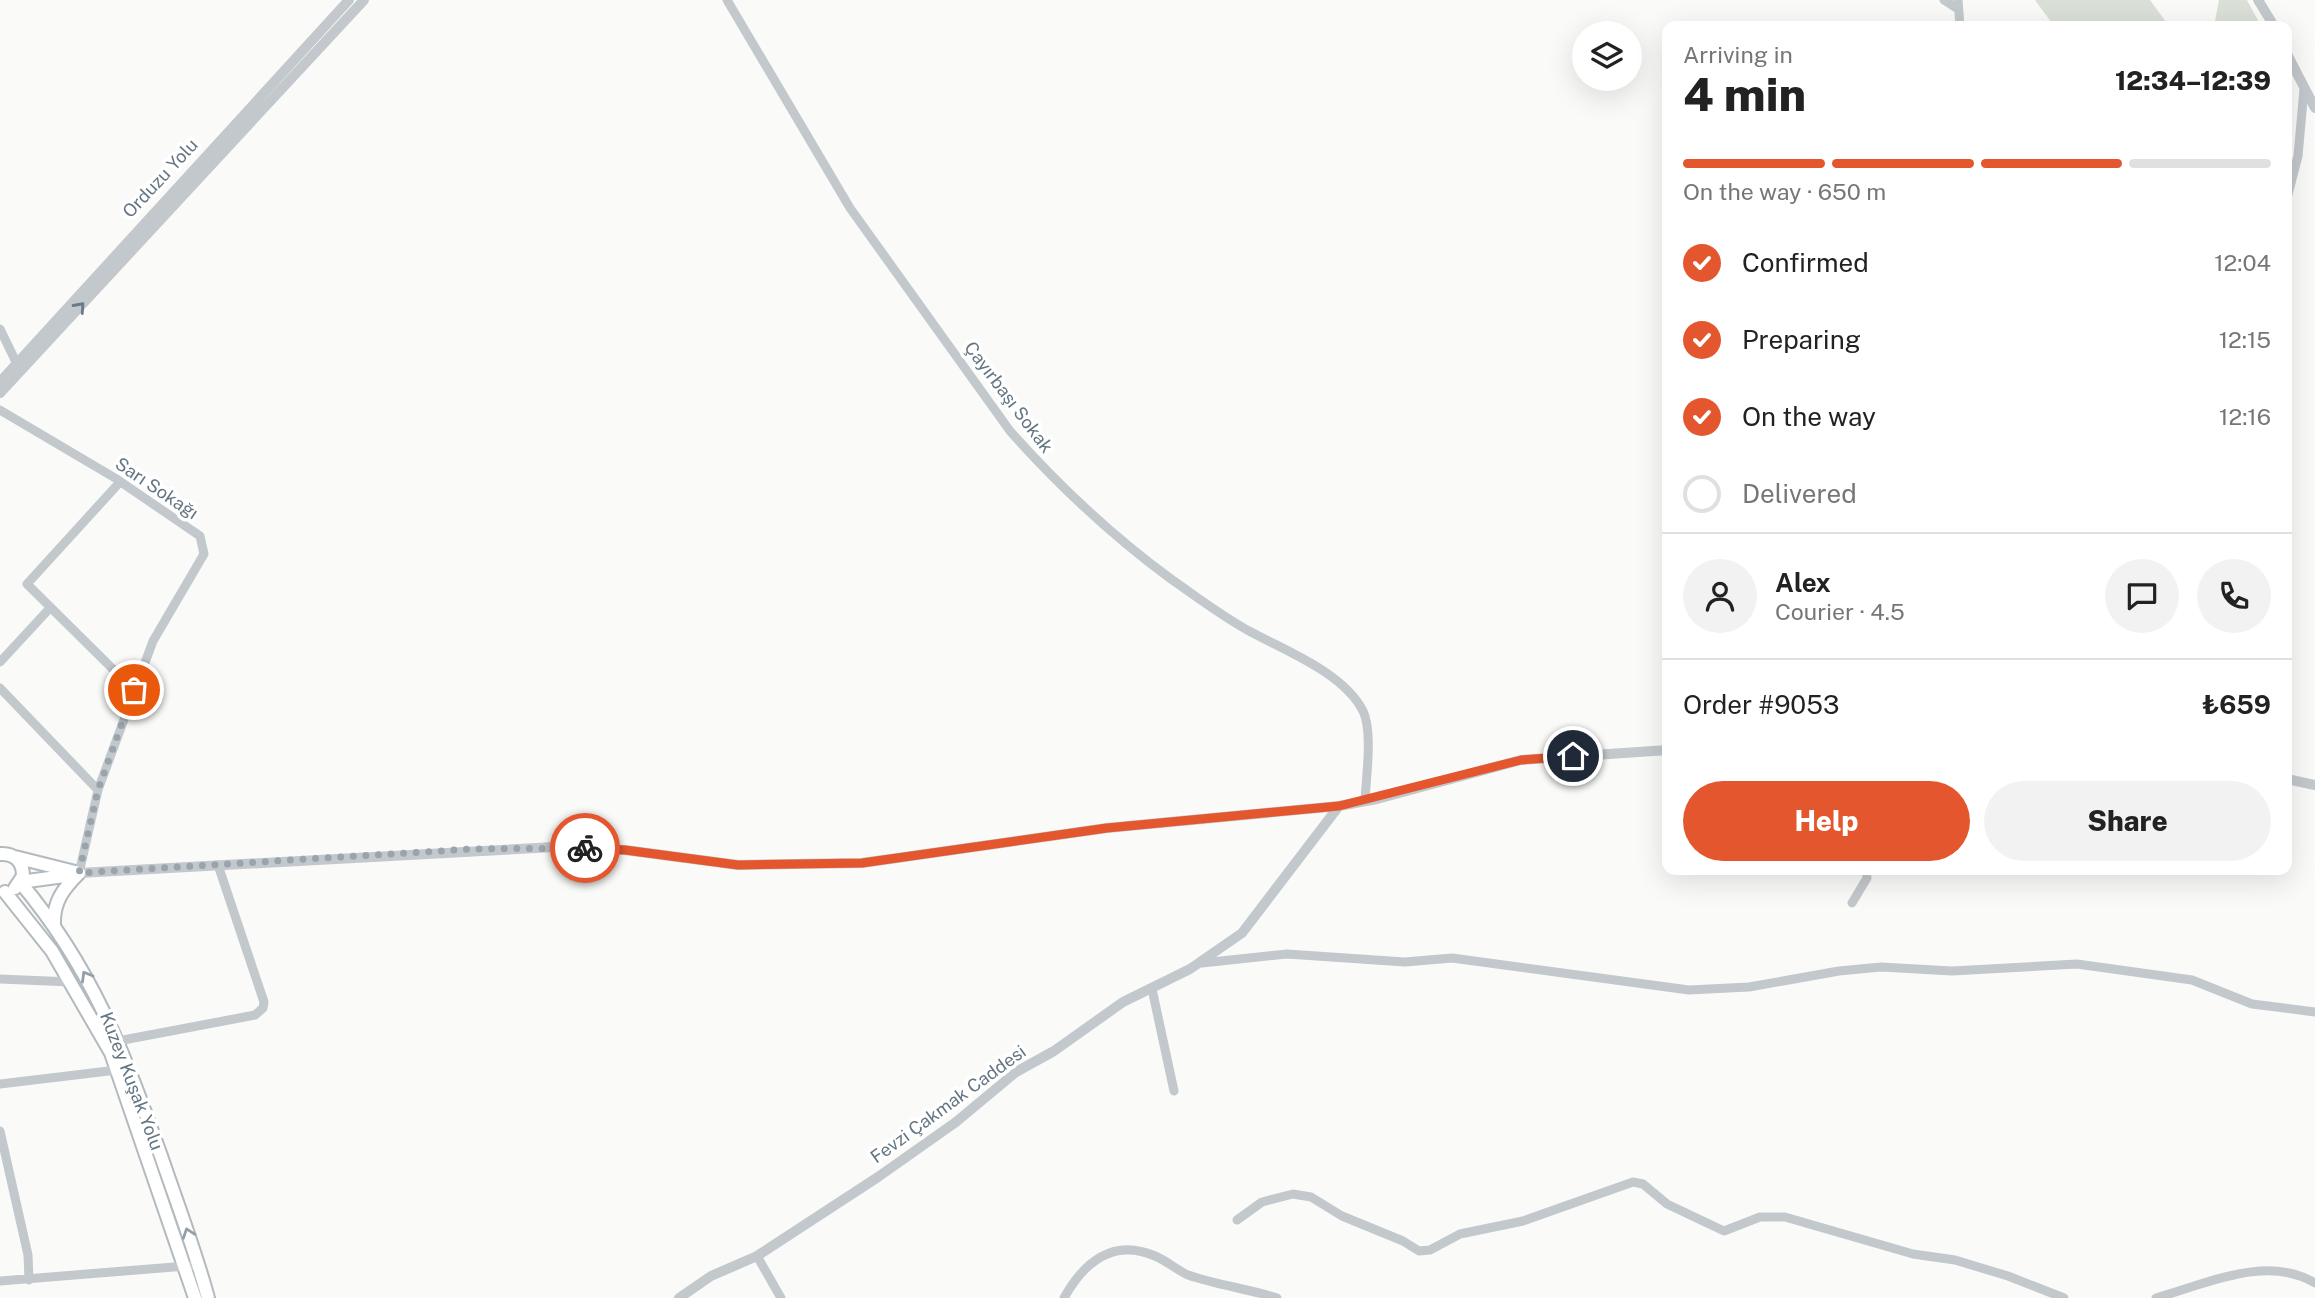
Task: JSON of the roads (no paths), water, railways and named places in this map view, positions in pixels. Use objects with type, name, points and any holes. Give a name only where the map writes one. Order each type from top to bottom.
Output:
[{"type":"main road","points":[[5,853],[79,873]]},
{"type":"main road","points":[[5,853],[23,870],[20,882]]},
{"type":"main road","points":[[3,892],[20,882],[79,873]]},
{"type":"main road","points":[[54,925],[53,912],[61,893],[79,873]]},
{"type":"main road","name":"Kuzey Kuşak Yolu","points":[[20,882],[54,925],[87,977],[118,1041],[193,1266],[195,1298]]},
{"type":"main road","name":"Kuzey Kuşak Yolu","points":[[3,892],[33,925],[71,982],[117,1070],[208,1298]]},
{"type":"street","name":"Orduzu Yolu","points":[[0,382],[349,0]]},
{"type":"street","points":[[0,393],[363,0]]},
{"type":"street","name":"Çayırbaşı Sokak","points":[[727,0],[850,208],[1010,431],[1029,453],[1090,514],[1169,577],[1224,617],[1301,657],[1356,699],[1365,713],[1367,732],[1365,801]]},
{"type":"street","points":[[1944,0],[1958,4]]},
{"type":"street","points":[[2258,0],[2271,21]]},
{"type":"street","points":[[2292,64],[2315,108]]},
{"type":"street","points":[[2292,179],[2298,156],[2304,89]]},
{"type":"street","points":[[0,329],[16,362]]},
{"type":"street","name":"Sarı Sokağı","points":[[0,410],[25,422],[200,536],[204,554],[153,641],[98,790],[79,873]]},
{"type":"street","points":[[120,482],[26,584],[134,690]]},
{"type":"street","points":[[0,663],[50,608]]},
{"type":"street","points":[[0,688],[98,790]]},
{"type":"street","points":[[79,873],[554,847],[625,850],[738,865],[862,863],[1107,828],[1339,806],[1521,760],[1662,750]]},
{"type":"street","points":[[2292,780],[2315,785]]},
{"type":"street","name":"Fevzi Çakmak Caddesi","points":[[679,1298],[711,1276],[757,1256],[916,1151],[1016,1072],[1054,1051],[1122,1002],[1202,962],[1242,933],[1339,806]]},
{"type":"street","points":[[118,1041],[255,1015],[263,1009],[218,865]]},
{"type":"street","points":[[1852,903],[1867,875]]},
{"type":"street","points":[[1202,962],[1287,954],[1398,962],[1452,958],[1689,990],[1749,987],[1839,971],[1881,967],[1952,971],[2077,964],[2192,979],[2252,1003],[2315,1012]]},
{"type":"street","points":[[0,979],[71,982]]},
{"type":"street","points":[[1152,989],[1174,1091]]},
{"type":"street","points":[[0,1084],[117,1070]]},
{"type":"street","points":[[0,1131],[28,1255],[29,1280]]},
{"type":"street","points":[[1237,1220],[1262,1202],[1293,1194],[1311,1197],[1342,1216],[1403,1241],[1412,1250],[1430,1250],[1460,1234],[1523,1221],[1633,1182],[1643,1184],[1667,1204],[1724,1231],[1760,1217],[1785,1217],[1913,1254],[1955,1260],[2008,1276],[2064,1298]]},
{"type":"street","points":[[1064,1298],[1075,1279],[1094,1259],[1125,1249],[1156,1256],[1188,1275],[1278,1298]]},
{"type":"street","points":[[757,1256],[781,1298]]},
{"type":"street","points":[[0,1281],[193,1266]]},
{"type":"street","points":[[2156,1298],[2237,1275],[2273,1269],[2301,1275],[2315,1283]]}]
